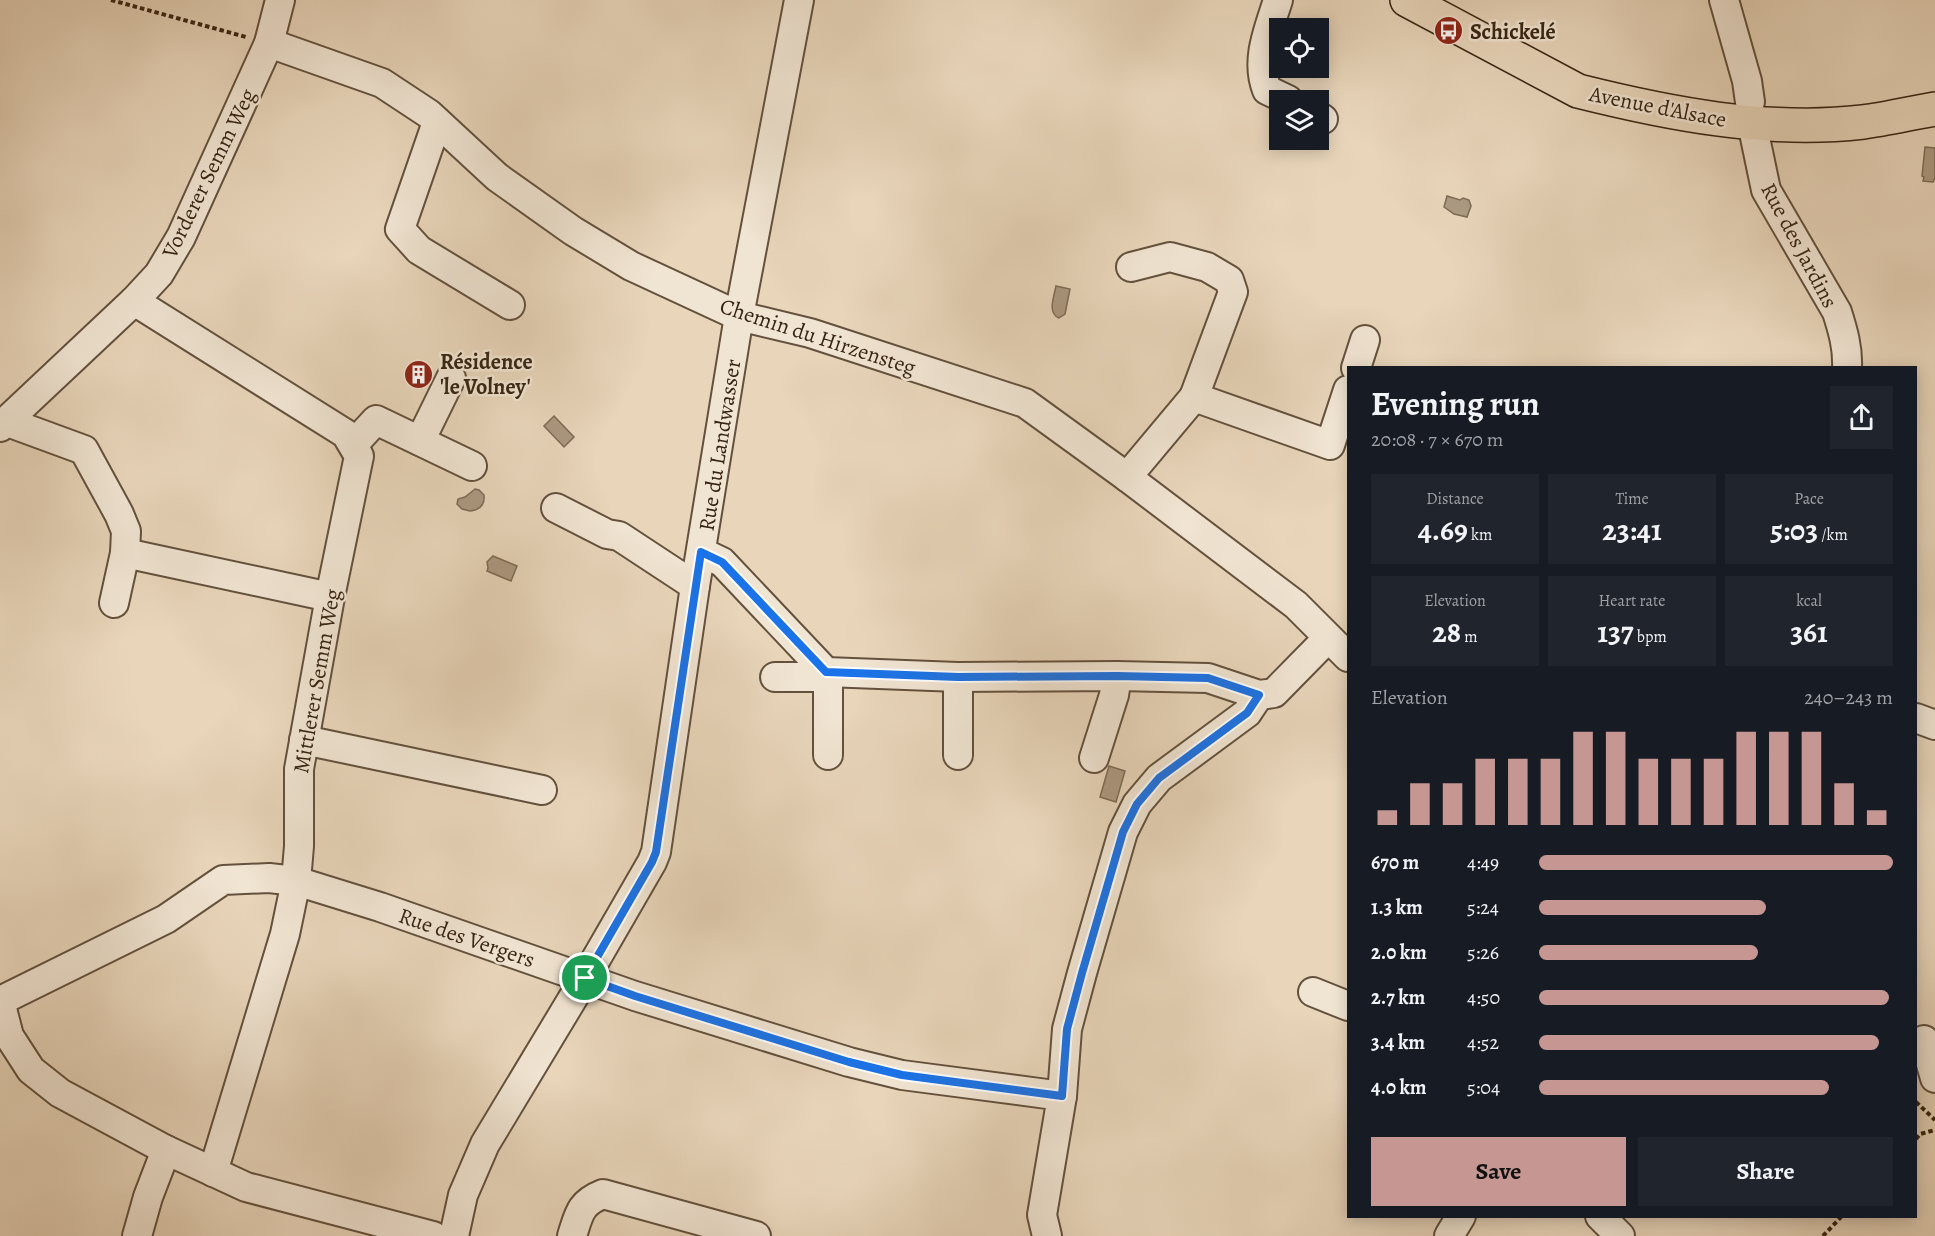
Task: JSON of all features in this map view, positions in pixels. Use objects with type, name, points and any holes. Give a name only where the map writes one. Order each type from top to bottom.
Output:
[{"type":"main road","name":"Avenue d'Alsace","points":[[1407,0],[1578,91],[1700,116],[1751,113],[1858,101],[1935,87]]},
{"type":"main road","name":"Avenue d'Alsace","points":[[1454,0],[1592,72],[1795,125],[1863,122],[1935,109]]},
{"type":"street","name":"Vorderer Semm Weg","points":[[2,424],[134,301],[159,274],[181,237],[269,43],[280,0]]},
{"type":"street","name":"Rue du Landwasser","points":[[454,1236],[463,1195],[485,1144],[652,862],[740,316],[799,0]]},
{"type":"street","points":[[1269,91],[1262,78],[1261,59],[1278,0]]},
{"type":"street","name":"Rue des Jardins","points":[[1724,0],[1747,81],[1766,190],[1837,312],[1844,333],[1848,355],[1847,366]]},
{"type":"street","name":"Chemin du Hirzensteg","points":[[269,43],[382,83],[429,114],[497,177],[573,231],[631,266],[740,316],[820,336],[1025,403],[1296,605],[1338,647]]},
{"type":"street","points":[[437,122],[400,229],[419,250],[510,305]]},
{"type":"street","points":[[1127,477],[1194,398],[1233,291],[1229,280],[1207,267],[1170,257],[1131,267]]},
{"type":"street","points":[[134,301],[346,434],[353,446],[376,420],[472,466]]},
{"type":"street","points":[[1357,366],[1365,340]]},
{"type":"street","points":[[420,441],[451,378]]},
{"type":"street","points":[[1194,398],[1330,445],[1347,393]]},
{"type":"street","points":[[2,424],[84,450],[126,531],[126,553],[114,603]]},
{"type":"street","name":"Mittlerer Semm Weg","points":[[213,1172],[285,934],[296,881],[299,846],[298,774],[330,597],[359,456],[353,446]]},
{"type":"street","points":[[556,508],[607,534],[619,536],[695,586]]},
{"type":"street","points":[[701,552],[722,562],[826,672],[828,755]]},
{"type":"street","points":[[126,553],[330,597]]},
{"type":"street","points":[[775,677],[818,677],[826,672],[958,677],[1208,678],[1259,695],[1274,693],[1338,647]]},
{"type":"street","points":[[1094,758],[1117,676]]},
{"type":"street","points":[[958,677],[958,755]]},
{"type":"street","points":[[1047,1236],[1042,1215],[1062,1096],[1067,1029],[1121,837],[1137,804],[1159,778],[1247,713],[1259,695]]},
{"type":"street","points":[[1917,718],[1935,725]]},
{"type":"street","points":[[304,740],[542,790]]},
{"type":"street","name":"Rue des Vergers","points":[[0,1001],[166,919],[223,880],[269,878],[296,881],[380,907],[658,1003],[849,1062],[891,1072],[1062,1096]]},
{"type":"street","points":[[1313,992],[1347,1006]]},
{"type":"street","points":[[0,1001],[9,1036],[31,1070],[60,1093],[166,1150],[246,1187],[433,1236]]},
{"type":"street","points":[[1924,1040],[1935,1078]]},
{"type":"street","points":[[137,1236],[148,1197],[166,1150]]},
{"type":"street","points":[[572,1236],[580,1210],[590,1199],[603,1194],[756,1236]]},
{"type":"street","points":[[1449,1236],[1460,1218]]},
{"type":"street","points":[[1602,1218],[1620,1236]]},
{"type":"path","points":[[111,0],[269,43]]},
{"type":"path","points":[[1917,1103],[1935,1120]]},
{"type":"path","points":[[1917,1138],[1920,1134],[1935,1130]]},
{"type":"path","points":[[1823,1236],[1840,1218]]},
{"type":"shaded area","points":[[1925,147],[1935,148],[1933,182],[1923,181]]},
{"type":"shaded area","points":[[1447,196],[1469,200],[1471,206],[1467,217],[1454,214],[1444,207]]},
{"type":"shaded area","points":[[1056,286],[1070,289],[1065,314],[1059,318],[1055,316],[1052,309]]},
{"type":"shaded area","points":[[554,416],[574,437],[564,447],[544,426]]},
{"type":"shaded area","points":[[475,489],[484,495],[482,504],[479,508],[470,511],[462,509],[457,504],[458,499],[465,497]]},
{"type":"shaded area","points":[[493,556],[517,566],[511,581],[487,571],[487,562]]},
{"type":"shaded area","points":[[1109,766],[1125,771],[1116,802],[1100,797]]},
{"type":"place","name":"Schickelé","points":[[1449,31]]},
{"type":"place","name":"Résidence 'le Volney'","points":[[419,374]]},
{"type":"route","points":[[701,552],[722,562],[826,672],[958,677],[1208,678],[1259,695],[1247,713],[1172,771],[1159,778],[1137,804],[1123,832],[1067,1029],[1062,1096],[902,1075],[849,1062],[635,996],[585,978],[656,852],[701,552]]}]
